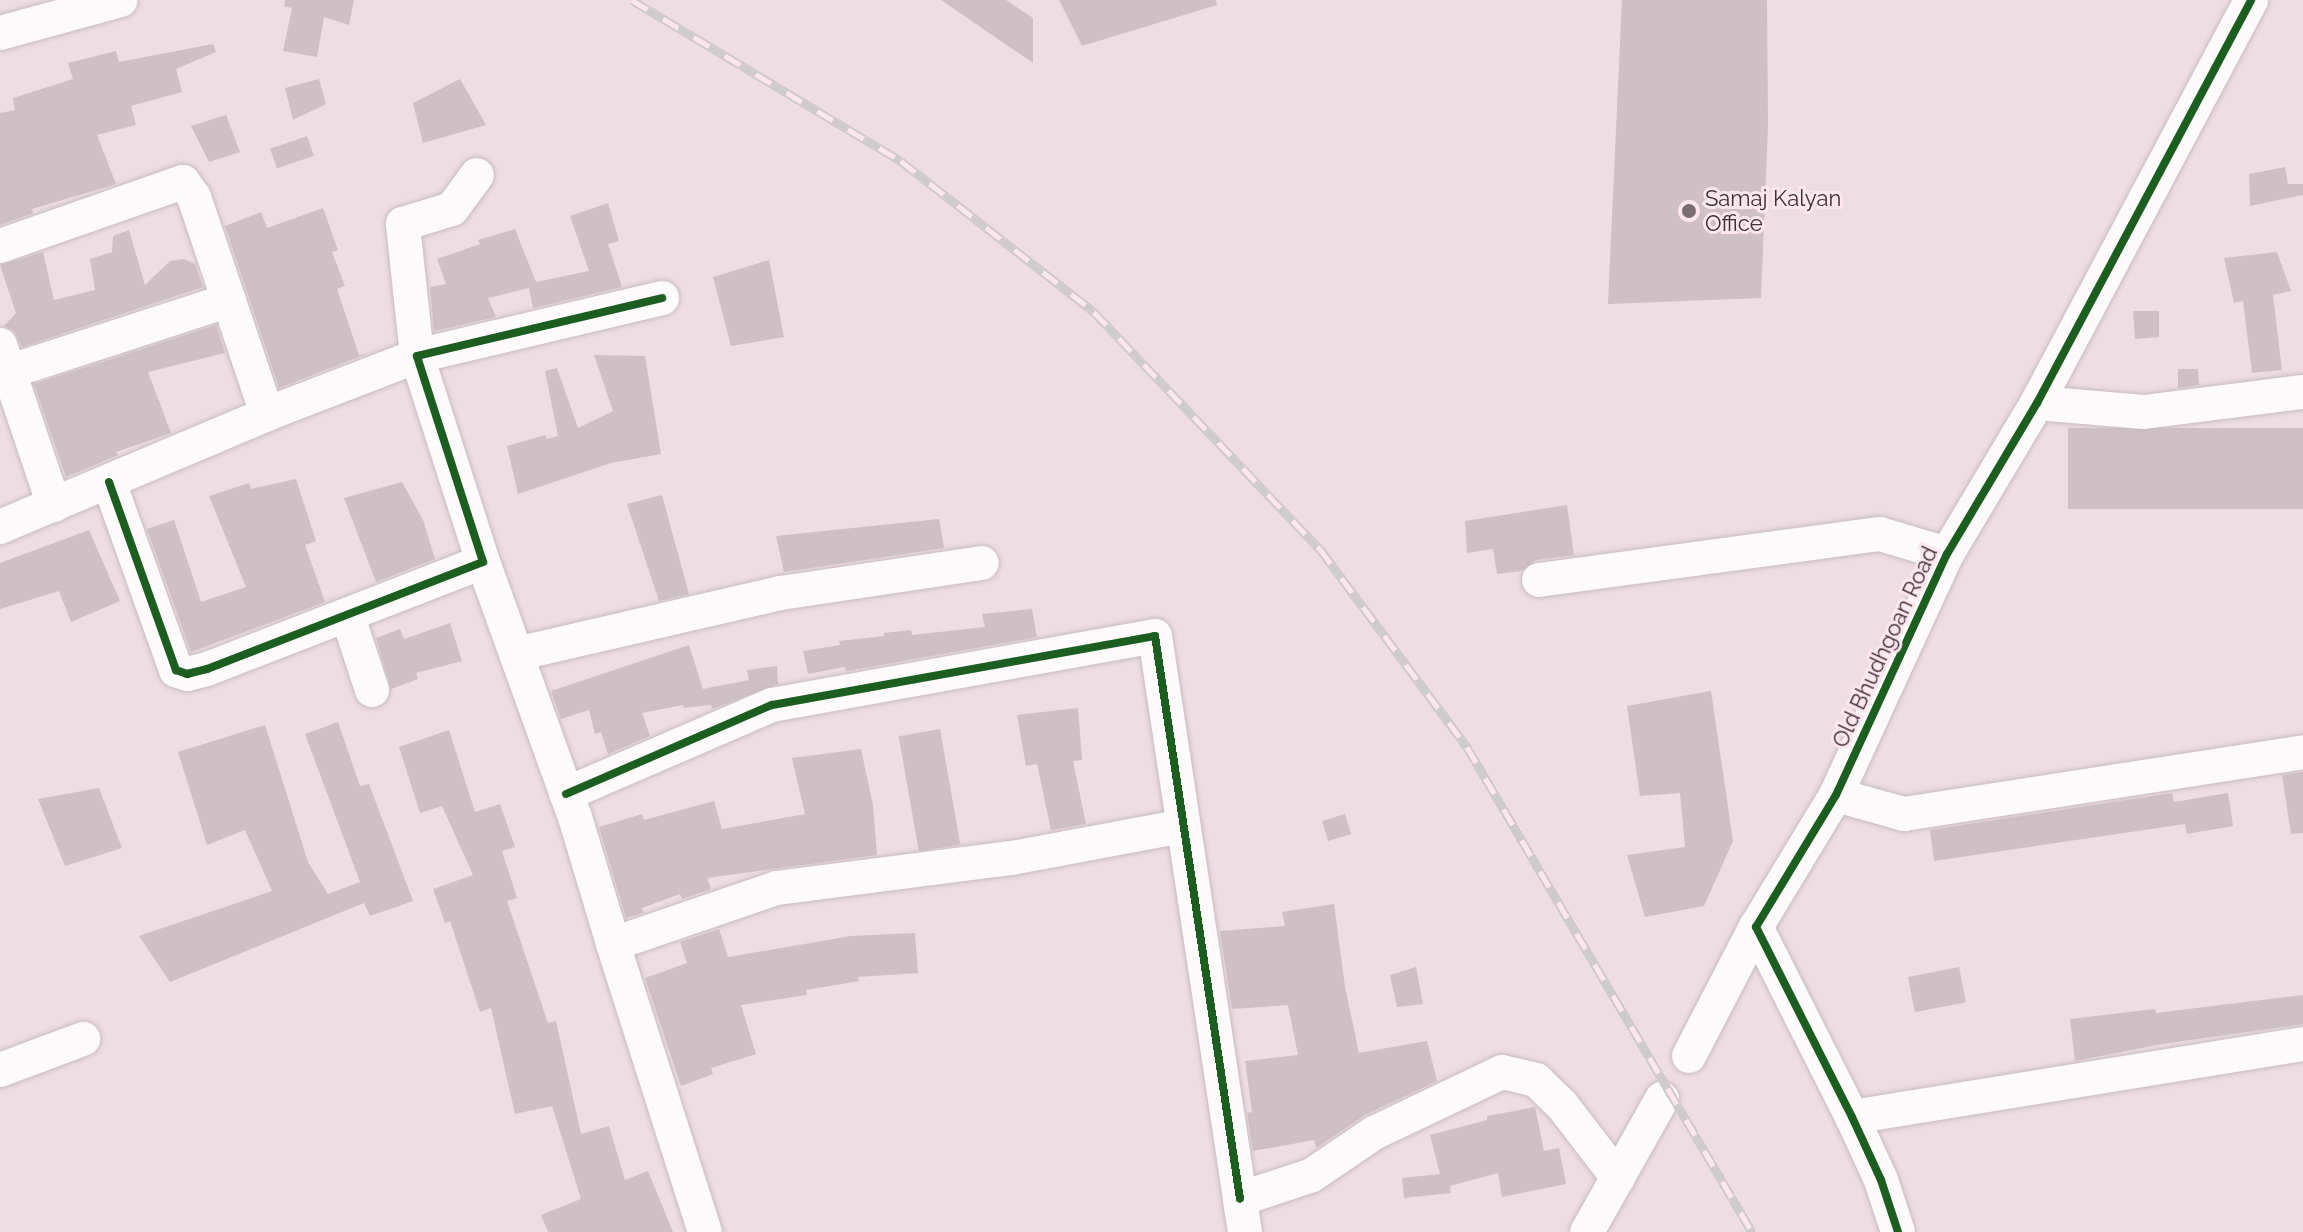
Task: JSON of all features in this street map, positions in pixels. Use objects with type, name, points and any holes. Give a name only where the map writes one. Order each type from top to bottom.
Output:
[{"type":"street","points":[[0,33],[121,0]]},
{"type":"street","name":"Old Bhudhgoan Road","points":[[1689,1056],[1756,927],[1836,795],[1947,554],[2037,403],[2251,0]]},
{"type":"street","points":[[477,175],[452,209],[403,224],[417,356],[483,562],[566,794],[705,1232]]},
{"type":"street","points":[[0,246],[183,182],[194,197],[267,414]]},
{"type":"street","points":[[0,527],[267,414],[417,356],[662,298]]},
{"type":"street","points":[[54,505],[4,359],[229,300]]},
{"type":"street","points":[[2037,403],[2144,412],[2303,392]]},
{"type":"street","points":[[109,482],[176,670],[187,674],[348,617],[483,562]]},
{"type":"street","points":[[1539,580],[1880,534],[1947,554]]},
{"type":"street","points":[[516,654],[781,593],[982,563]]},
{"type":"street","points":[[348,617],[372,690]]},
{"type":"street","points":[[566,794],[772,705],[1155,636],[1243,1216],[1374,1133],[1502,1072],[1536,1080],[1562,1105],[1618,1178]]},
{"type":"street","points":[[1836,795],[1904,814],[2303,752]]},
{"type":"street","points":[[613,944],[777,888],[1012,858],[1183,826]]},
{"type":"street","points":[[1756,927],[1852,1117],[1881,1180],[1898,1232]]},
{"type":"street","points":[[0,1070],[83,1039]]},
{"type":"street","points":[[1852,1117],[2303,1044]]},
{"type":"street","points":[[1587,1232],[1662,1099]]},
{"type":"building","points":[[285,0],[354,0],[349,25],[324,17],[317,57],[283,51],[292,8],[284,6]]},
{"type":"building","points":[[941,0],[1006,0],[1033,18],[1033,63]]},
{"type":"building","points":[[1059,0],[1216,0],[1217,5],[1082,46]]},
{"type":"building","name":"Samaj Kalyan Office","points":[[1622,0],[1767,0],[1768,125],[1761,298],[1608,304]]},
{"type":"building","points":[[213,44],[216,52],[176,69],[182,92],[131,106],[136,125],[97,135],[116,184],[32,209],[33,213],[0,225],[0,113],[15,110],[13,98],[73,79],[68,63],[116,51],[119,62]]},
{"type":"building","points":[[319,79],[326,104],[293,120],[285,88]]},
{"type":"building","points":[[460,79],[486,125],[423,143],[413,103]]},
{"type":"building","points":[[226,115],[240,152],[209,162],[191,126]]},
{"type":"building","points":[[307,136],[314,156],[277,169],[270,149]]},
{"type":"building","points":[[2285,167],[2288,184],[2303,184],[2303,195],[2250,206],[2249,174]]},
{"type":"building","points":[[608,203],[619,241],[608,244],[622,287],[533,308],[529,288],[488,298],[496,317],[434,331],[430,287],[446,284],[437,259],[480,244],[478,240],[515,229],[536,282],[589,271],[570,216]]},
{"type":"building","points":[[323,208],[338,250],[332,252],[345,286],[337,289],[359,355],[366,354],[279,388],[225,226],[261,212],[267,228]]},
{"type":"building","points":[[129,230],[145,285],[170,261],[184,259],[195,264],[203,287],[22,347],[14,331],[4,326],[16,313],[0,265],[43,252],[54,300],[95,290],[90,259],[112,252],[113,236]]},
{"type":"building","points":[[2277,252],[2291,291],[2273,295],[2282,370],[2252,373],[2243,301],[2234,303],[2224,258]]},
{"type":"building","points":[[769,260],[784,337],[731,346],[713,277]]},
{"type":"building","points":[[2133,311],[2159,311],[2159,337],[2135,339]]},
{"type":"building","points":[[216,325],[225,353],[148,372],[171,433],[116,452],[118,455],[66,477],[34,384]]},
{"type":"building","points":[[594,355],[645,356],[661,454],[611,463],[518,494],[507,446],[545,435],[547,439],[558,436],[545,371],[557,368],[578,428],[613,411]]},
{"type":"building","points":[[2178,369],[2198,369],[2199,385],[2178,388]]},
{"type":"building","points":[[2068,428],[2303,428],[2303,509],[2068,509]]},
{"type":"building","points":[[296,479],[316,541],[305,545],[325,602],[191,652],[147,529],[174,520],[201,602],[246,587],[209,496],[249,483],[251,489]]},
{"type":"building","points":[[402,482],[423,520],[435,559],[376,582],[344,498]]},
{"type":"building","points":[[662,495],[689,594],[659,601],[627,504]]},
{"type":"building","points":[[1567,505],[1574,555],[1536,560],[1522,571],[1497,574],[1493,549],[1467,553],[1465,521]]},
{"type":"building","points":[[939,519],[944,548],[784,572],[776,536]]},
{"type":"building","points":[[89,530],[120,601],[71,622],[59,591],[0,609],[0,563]]},
{"type":"building","points":[[1032,609],[1037,637],[847,671],[844,667],[808,674],[803,651],[840,645],[839,641],[884,636],[884,633],[911,630],[912,635],[985,627],[982,614]]},
{"type":"building","points":[[450,623],[462,661],[416,673],[418,679],[391,689],[376,638],[400,629],[404,639]]},
{"type":"building","points":[[689,645],[703,689],[749,680],[747,670],[777,666],[778,684],[712,709],[711,705],[684,708],[683,705],[642,713],[650,736],[608,754],[601,732],[595,734],[589,710],[561,719],[551,691]]},
{"type":"building","points":[[1711,691],[1733,841],[1704,906],[1645,917],[1627,855],[1685,847],[1680,793],[1640,796],[1627,706]]},
{"type":"building","points":[[1078,708],[1082,760],[1073,761],[1086,824],[1051,830],[1037,764],[1026,766],[1017,715]]},
{"type":"building","points":[[338,722],[360,786],[369,784],[413,901],[370,916],[364,903],[170,982],[139,936],[272,891],[245,830],[207,845],[178,752],[265,725],[308,862],[328,894],[360,882],[305,734]]},
{"type":"building","points":[[940,729],[960,844],[919,852],[899,736]]},
{"type":"building","points":[[449,730],[475,812],[500,804],[515,847],[502,851],[517,898],[507,901],[548,1023],[556,1021],[581,1134],[609,1126],[625,1180],[648,1171],[673,1232],[548,1232],[541,1215],[581,1199],[552,1106],[515,1114],[491,1008],[480,1012],[450,921],[445,923],[433,889],[473,875],[442,806],[420,813],[399,747]]},
{"type":"building","points":[[861,749],[873,805],[877,855],[707,878],[711,889],[682,899],[680,894],[642,908],[643,913],[626,918],[599,827],[642,814],[644,820],[714,801],[722,829],[805,814],[792,758]]},
{"type":"building","points":[[2303,772],[2303,833],[2291,834],[2282,775]]},
{"type":"building","points":[[99,788],[122,848],[65,866],[38,799]]},
{"type":"building","points":[[2172,793],[2174,802],[2228,793],[2233,826],[2187,834],[2185,824],[1934,861],[1930,830]]},
{"type":"building","points":[[1345,814],[1351,834],[1328,841],[1322,821]]},
{"type":"building","points":[[1334,904],[1345,987],[1359,1053],[1427,1041],[1437,1081],[1365,1115],[1316,1148],[1314,1140],[1253,1151],[1247,1113],[1252,1112],[1245,1061],[1298,1055],[1288,1005],[1232,1009],[1220,931],[1285,926],[1282,912]]},
{"type":"building","points":[[719,929],[728,957],[851,936],[915,933],[918,973],[858,977],[859,981],[806,990],[807,995],[741,1005],[756,1054],[711,1068],[713,1074],[681,1086],[645,978],[687,963],[680,942]]},
{"type":"building","points":[[1416,967],[1423,1004],[1397,1007],[1390,975]]},
{"type":"building","points":[[1959,967],[1966,1002],[1915,1012],[1908,977]]},
{"type":"building","points":[[2303,995],[2303,1024],[2162,1044],[2075,1061],[2070,1019],[2155,1009],[2156,1013]]},
{"type":"building","points":[[1535,1107],[1544,1151],[1559,1148],[1566,1184],[1502,1197],[1498,1173],[1450,1186],[1451,1193],[1404,1198],[1402,1178],[1440,1174],[1430,1135],[1487,1120],[1487,1116]]},
{"type":"railway","points":[[632,0],[901,161],[1094,312],[1320,549],[1467,747],[1752,1232]]},
{"type":"cycle path","points":[[1898,1232],[1881,1180],[1852,1117],[1756,927],[1836,795],[1947,554],[2037,403],[2251,0]]},
{"type":"cycle path","points":[[109,482],[176,670],[187,674],[207,669],[483,562],[417,356],[662,298]]},
{"type":"cycle path","points":[[566,794],[772,705],[1155,636],[1240,1199]]},
{"type":"place","name":"Samaj Kalyan Office","points":[[1689,211]]}]
